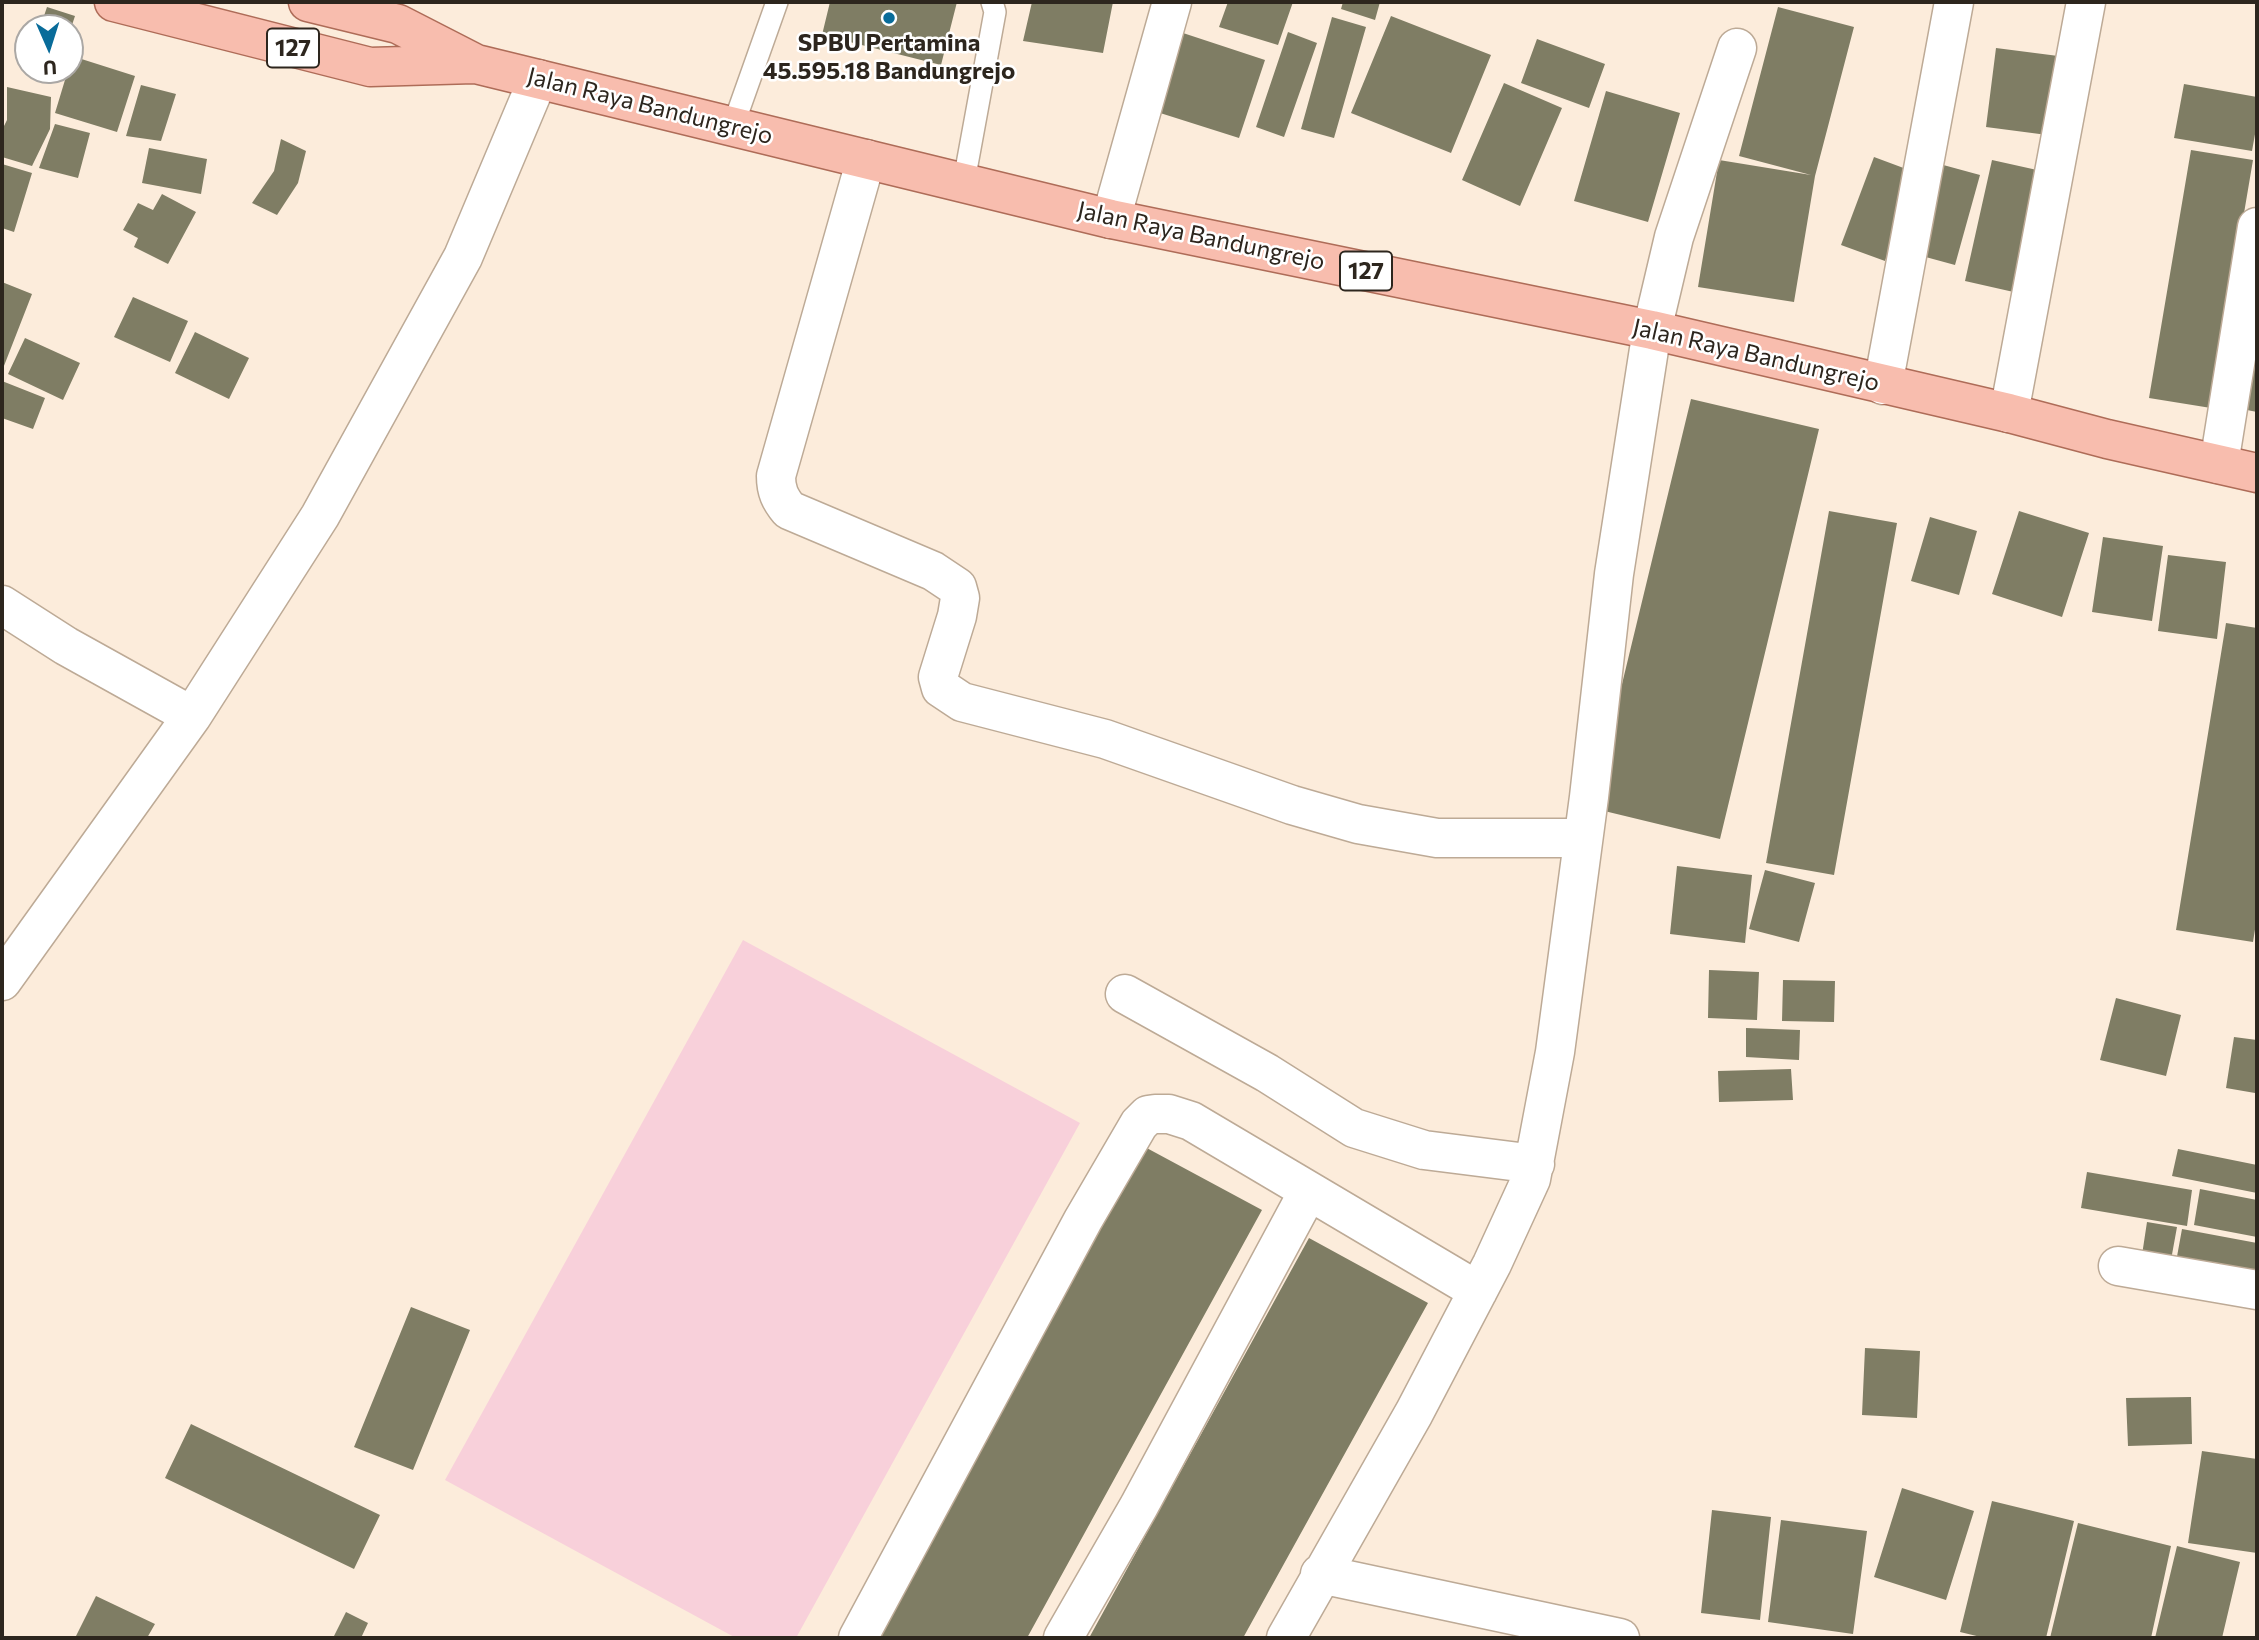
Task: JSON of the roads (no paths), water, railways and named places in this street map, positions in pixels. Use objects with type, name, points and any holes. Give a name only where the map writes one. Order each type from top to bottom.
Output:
[{"type":"main road","name":"Jalan Raya Bandungrejo","points":[[114,2],[370,67],[476,64]]},
{"type":"main road","name":"Jalan Raya Bandungrejo","points":[[308,2],[398,24],[476,64],[1111,219],[1652,330],[2257,473]]},
{"type":"street","points":[[1111,219],[1172,2]]},
{"type":"street","points":[[1883,385],[1954,2]]},
{"type":"street","points":[[2009,413],[2086,2]]},
{"type":"street","points":[[1286,1638],[1414,1413],[1478,1291],[1535,1164],[1555,1052],[1614,574],[1652,330],[1674,237],[1737,48]]},
{"type":"street","points":[[2,981],[192,716],[320,516],[463,257],[538,79]]},
{"type":"street","points":[[866,159],[776,476],[776,488],[780,499],[789,510],[933,571],[957,587],[959,606],[938,677],[941,688],[962,702],[1105,739],[1292,805],[1358,824],[1437,838],[1583,838]]},
{"type":"street","points":[[2219,464],[2257,227]]},
{"type":"street","points":[[2,605],[66,646],[192,716]]},
{"type":"street","points":[[1125,994],[1267,1073],[1354,1128],[1424,1150],[1535,1164]]},
{"type":"street","points":[[858,1638],[1083,1220],[1139,1124],[1149,1115],[1168,1114],[1191,1121],[1478,1291]]},
{"type":"street","points":[[1063,1638],[1139,1506],[1308,1192]]},
{"type":"street","points":[[2118,1266],[2257,1290]]},
{"type":"street","points":[[1320,1574],[1620,1638]]},
{"type":"lane","points":[[733,126],[777,2]]},
{"type":"lane","points":[[964,181],[995,12],[992,2]]},
{"type":"place","name":"SPBU Pertamina 45.595.18 Bandungrejo","points":[[889,18]]}]
